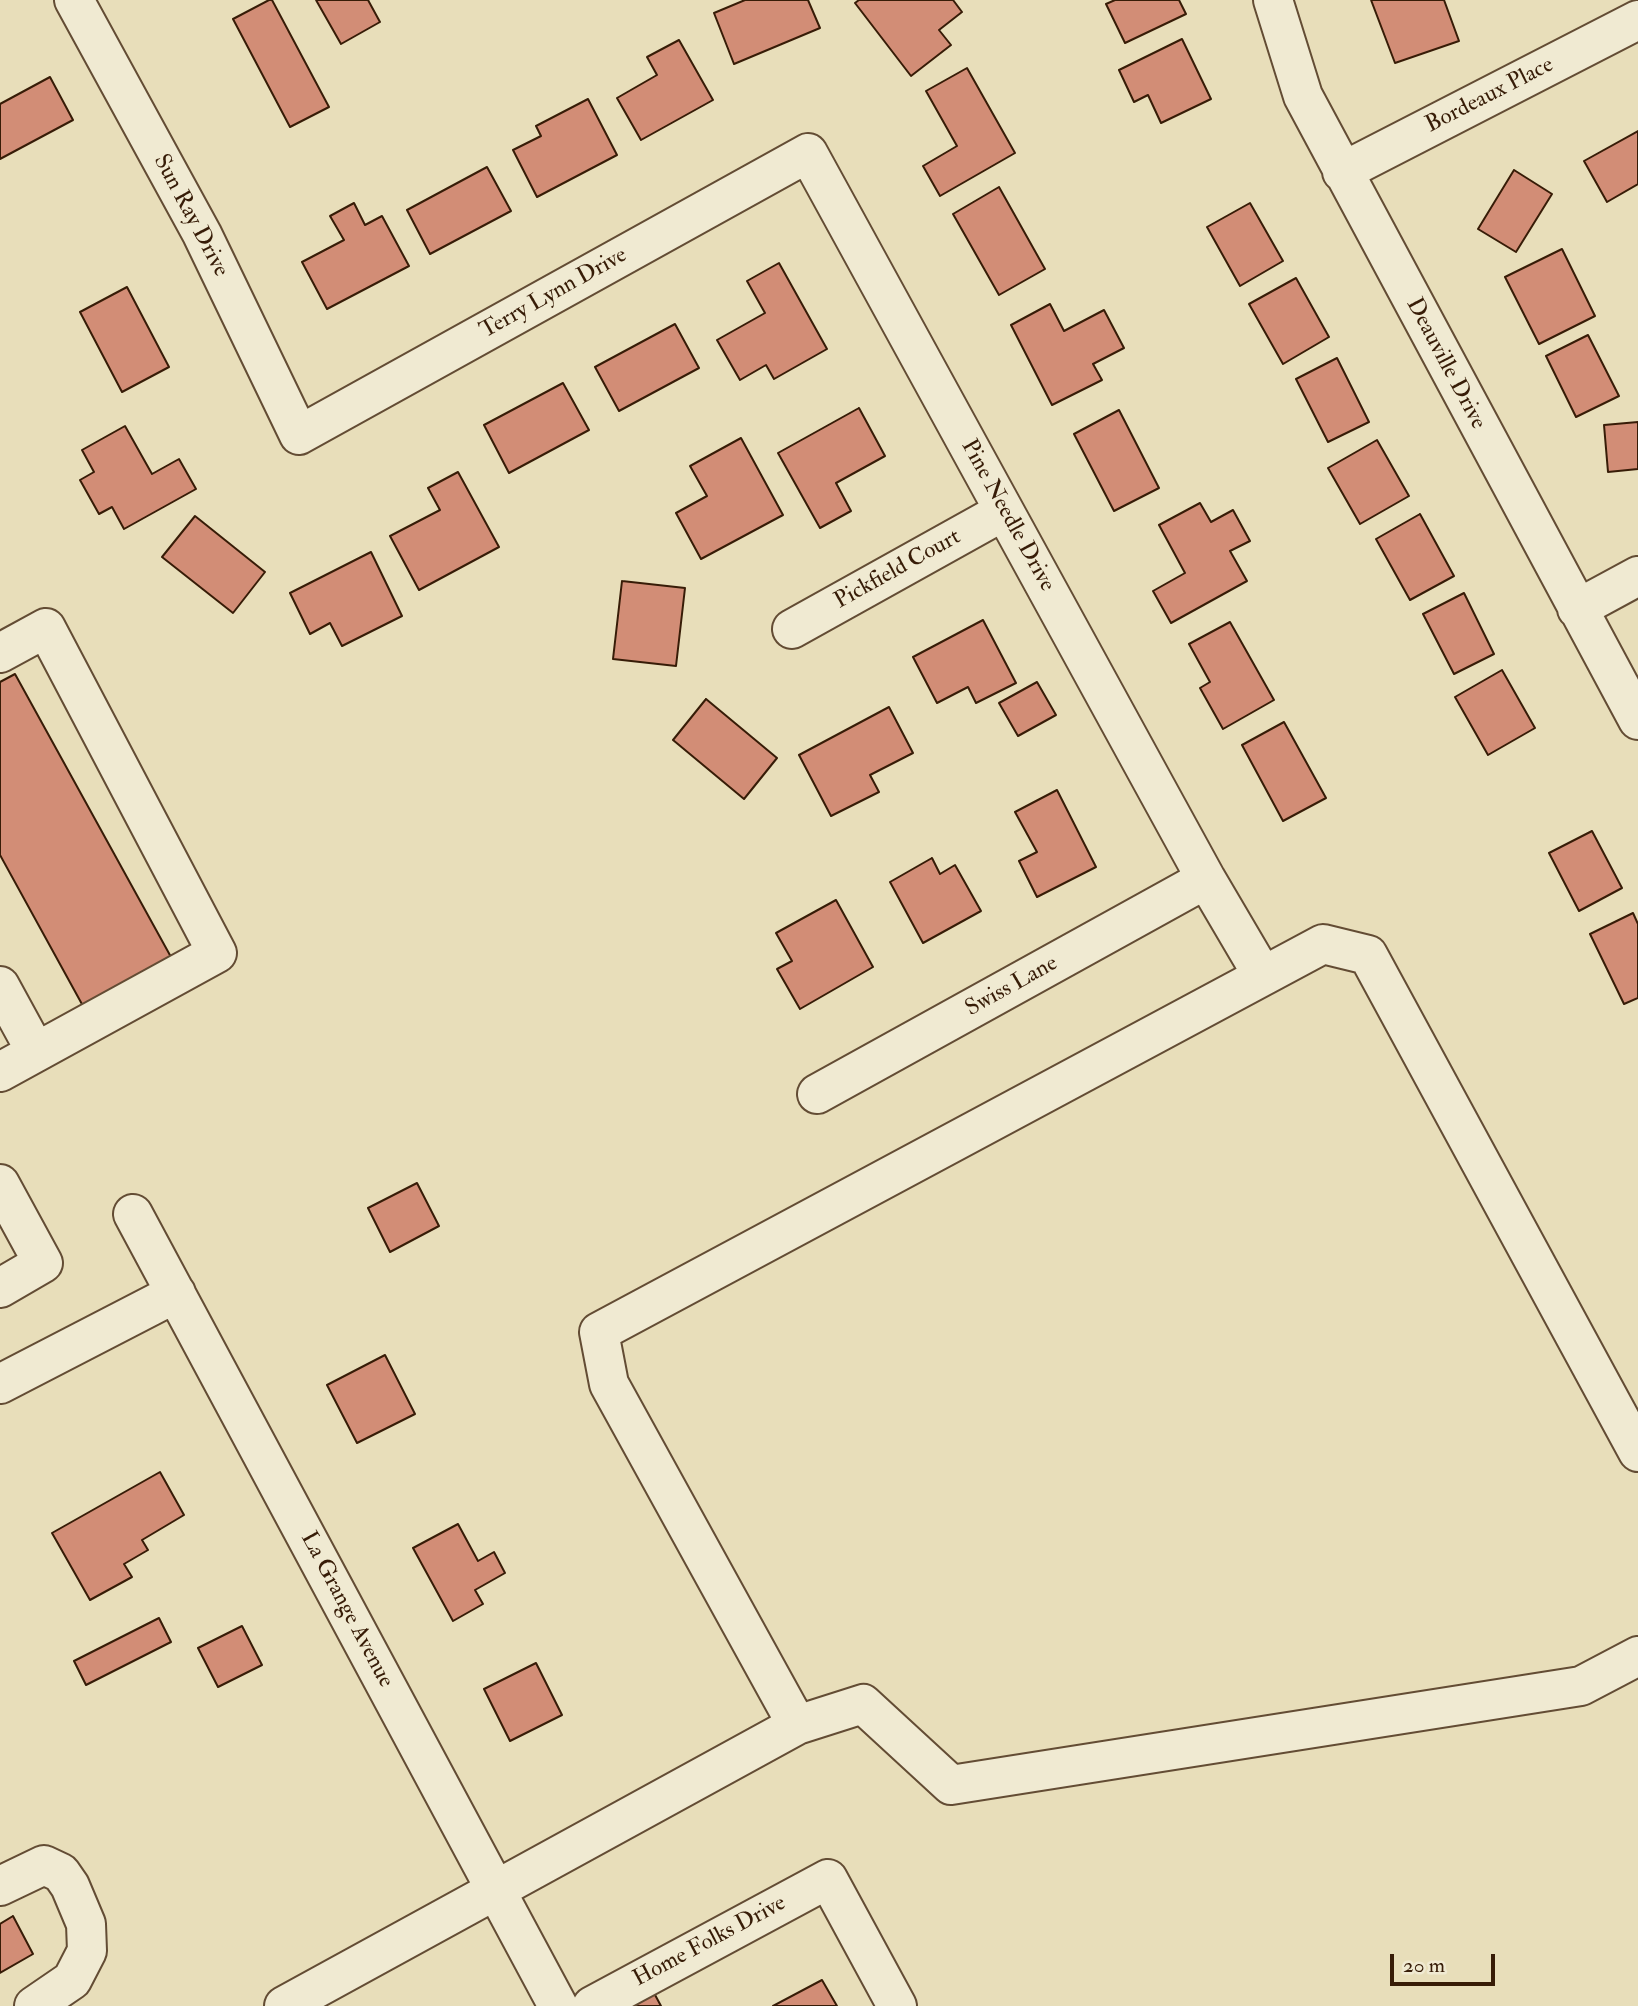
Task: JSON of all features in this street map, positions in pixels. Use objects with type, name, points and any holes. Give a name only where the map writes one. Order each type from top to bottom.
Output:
[{"type":"street","name":"Sun Ray Drive","points":[[74,0],[202,234],[299,435]]},
{"type":"street","name":"Deauville Drive","points":[[1273,0],[1303,96],[1638,720]]},
{"type":"street","name":"Bordeaux Place","points":[[1342,172],[1638,20]]},
{"type":"street","name":"Terry Lynn Drive","points":[[299,435],[808,153]]},
{"type":"street","name":"Pine Needle Drive","points":[[808,153],[1206,879],[1263,976]]},
{"type":"street","name":"Pickfield Court","points":[[792,629],[1004,511]]},
{"type":"street","points":[[1577,609],[1638,576]]},
{"type":"street","points":[[0,653],[46,628],[217,953],[0,1072]]},
{"type":"street","name":"Swiss Lane","points":[[817,1094],[1206,879]]},
{"type":"street","points":[[797,1725],[609,1384],[599,1332],[1324,944],[1368,955],[1638,1452]]},
{"type":"street","points":[[0,986],[36,1052]]},
{"type":"street","points":[[0,1184],[43,1263],[0,1288]]},
{"type":"street","name":"La Grange Avenue","points":[[133,1214],[558,2006]]},
{"type":"street","points":[[0,1384],[176,1293]]},
{"type":"street","points":[[284,2006],[797,1725],[863,1704],[951,1785],[1581,1686],[1638,1657]]},
{"type":"street","points":[[0,1886],[44,1864],[61,1873],[70,1886],[86,1924],[88,1951],[72,1980],[34,2006]]},
{"type":"street","name":"Home Folks Drive","points":[[593,2006],[828,1879],[897,2006]]},
{"type":"building","points":[[272,0],[329,107],[290,127],[233,19]]},
{"type":"building","points":[[316,0],[368,0],[380,22],[341,44]]},
{"type":"building","points":[[745,0],[808,0],[820,28],[734,64],[714,13]]},
{"type":"building","points":[[859,0],[953,0],[962,12],[939,30],[951,45],[911,76],[855,3]]},
{"type":"building","points":[[1115,0],[1179,0],[1186,14],[1125,43],[1106,4]]},
{"type":"building","points":[[1371,0],[1444,0],[1459,41],[1395,63]]},
{"type":"building","points":[[1182,39],[1211,99],[1161,123],[1148,95],[1134,102],[1119,70]]},
{"type":"building","points":[[679,40],[713,100],[641,140],[617,98],[657,75],[647,57]]},
{"type":"building","points":[[967,68],[1015,153],[940,196],[923,166],[957,146],[926,91]]},
{"type":"building","points":[[50,77],[73,120],[0,159],[0,104]]},
{"type":"building","points":[[588,99],[617,155],[537,197],[513,150],[541,136],[536,126]]},
{"type":"building","points":[[1638,131],[1638,184],[1607,202],[1584,161]]},
{"type":"building","points":[[487,167],[511,211],[430,254],[407,210]]},
{"type":"building","points":[[1514,170],[1552,194],[1516,252],[1478,229]]},
{"type":"building","points":[[999,187],[1045,269],[999,295],[953,214]]},
{"type":"building","points":[[354,203],[365,225],[382,216],[409,266],[327,309],[302,262],[344,240],[330,216]]},
{"type":"building","points":[[1250,203],[1283,261],[1240,286],[1207,227]]},
{"type":"building","points":[[1562,249],[1595,316],[1539,344],[1505,277]]},
{"type":"building","points":[[779,263],[827,349],[774,379],[766,365],[740,380],[717,340],[765,313],[747,281]]},
{"type":"building","points":[[1296,278],[1329,337],[1283,364],[1249,304]]},
{"type":"building","points":[[127,287],[169,367],[122,392],[80,312]]},
{"type":"building","points":[[1050,304],[1064,331],[1104,310],[1124,348],[1093,364],[1102,380],[1052,405],[1011,325]]},
{"type":"building","points":[[675,324],[699,368],[619,411],[595,367]]},
{"type":"building","points":[[1588,335],[1619,396],[1576,417],[1546,356]]},
{"type":"building","points":[[1337,358],[1369,422],[1328,442],[1296,379]]},
{"type":"building","points":[[563,383],[589,430],[509,473],[484,425]]},
{"type":"building","points":[[859,408],[885,456],[836,483],[851,511],[820,528],[778,453]]},
{"type":"building","points":[[1119,410],[1159,488],[1114,511],[1074,434]]},
{"type":"building","points":[[1638,422],[1638,469],[1608,472],[1604,425]]},
{"type":"building","points":[[125,426],[152,474],[179,459],[196,489],[124,529],[112,507],[99,514],[80,480],[94,472],[82,450]]},
{"type":"building","points":[[741,438],[783,515],[701,559],[676,513],[707,496],[690,466]]},
{"type":"building","points":[[1377,440],[1409,496],[1360,524],[1328,468]]},
{"type":"building","points":[[458,472],[499,547],[419,590],[390,536],[440,510],[428,488]]},
{"type":"building","points":[[1200,503],[1211,522],[1233,510],[1250,541],[1230,551],[1247,581],[1171,623],[1153,591],[1185,573],[1159,525]]},
{"type":"building","points":[[1420,514],[1454,576],[1410,600],[1376,539]]},
{"type":"building","points":[[195,516],[265,572],[233,613],[162,557]]},
{"type":"building","points":[[371,552],[402,616],[342,646],[330,623],[310,634],[290,593]]},
{"type":"building","points":[[622,581],[685,588],[676,666],[613,659]]},
{"type":"building","points":[[1464,593],[1494,654],[1454,674],[1423,614]]},
{"type":"building","points":[[983,620],[1016,683],[976,703],[968,687],[937,703],[913,657]]},
{"type":"building","points":[[1230,622],[1274,700],[1223,729],[1200,688],[1210,682],[1189,644]]},
{"type":"building","points":[[1502,670],[1535,728],[1488,755],[1455,697]]},
{"type":"building","points":[[15,674],[171,957],[83,1006],[0,855],[0,682]]},
{"type":"building","points":[[1037,682],[1056,715],[1018,736],[999,703]]},
{"type":"building","points":[[706,699],[777,758],[744,799],[673,740]]},
{"type":"building","points":[[889,707],[913,753],[870,775],[879,792],[831,816],[799,755]]},
{"type":"building","points":[[1284,722],[1326,798],[1283,821],[1242,745]]},
{"type":"building","points":[[1057,790],[1096,867],[1037,897],[1019,861],[1037,852],[1015,812]]},
{"type":"building","points":[[1592,831],[1622,888],[1579,911],[1549,853]]},
{"type":"building","points":[[932,858],[940,874],[955,865],[981,911],[923,943],[890,882]]},
{"type":"building","points":[[836,900],[873,967],[800,1009],[777,969],[792,961],[776,933]]},
{"type":"building","points":[[1633,913],[1638,924],[1638,998],[1624,1004],[1590,934]]},
{"type":"building","points":[[417,1183],[439,1226],[390,1252],[368,1208]]},
{"type":"building","points":[[385,1355],[415,1414],[357,1443],[327,1385]]},
{"type":"building","points":[[160,1472],[184,1515],[142,1540],[148,1550],[124,1564],[132,1577],[90,1600],[52,1533]]},
{"type":"building","points":[[458,1524],[478,1561],[494,1552],[505,1573],[475,1590],[483,1604],[453,1621],[413,1548]]},
{"type":"building","points":[[159,1618],[171,1642],[86,1685],[74,1661]]},
{"type":"building","points":[[242,1626],[262,1665],[218,1687],[198,1648]]},
{"type":"building","points":[[536,1663],[562,1715],[510,1741],[484,1689]]},
{"type":"building","points":[[13,1916],[33,1954],[0,1973],[0,1924]]},
{"type":"building","points":[[822,1980],[837,2006],[773,2006]]},
{"type":"building","points":[[654,1993],[661,2006],[630,2006]]}]
